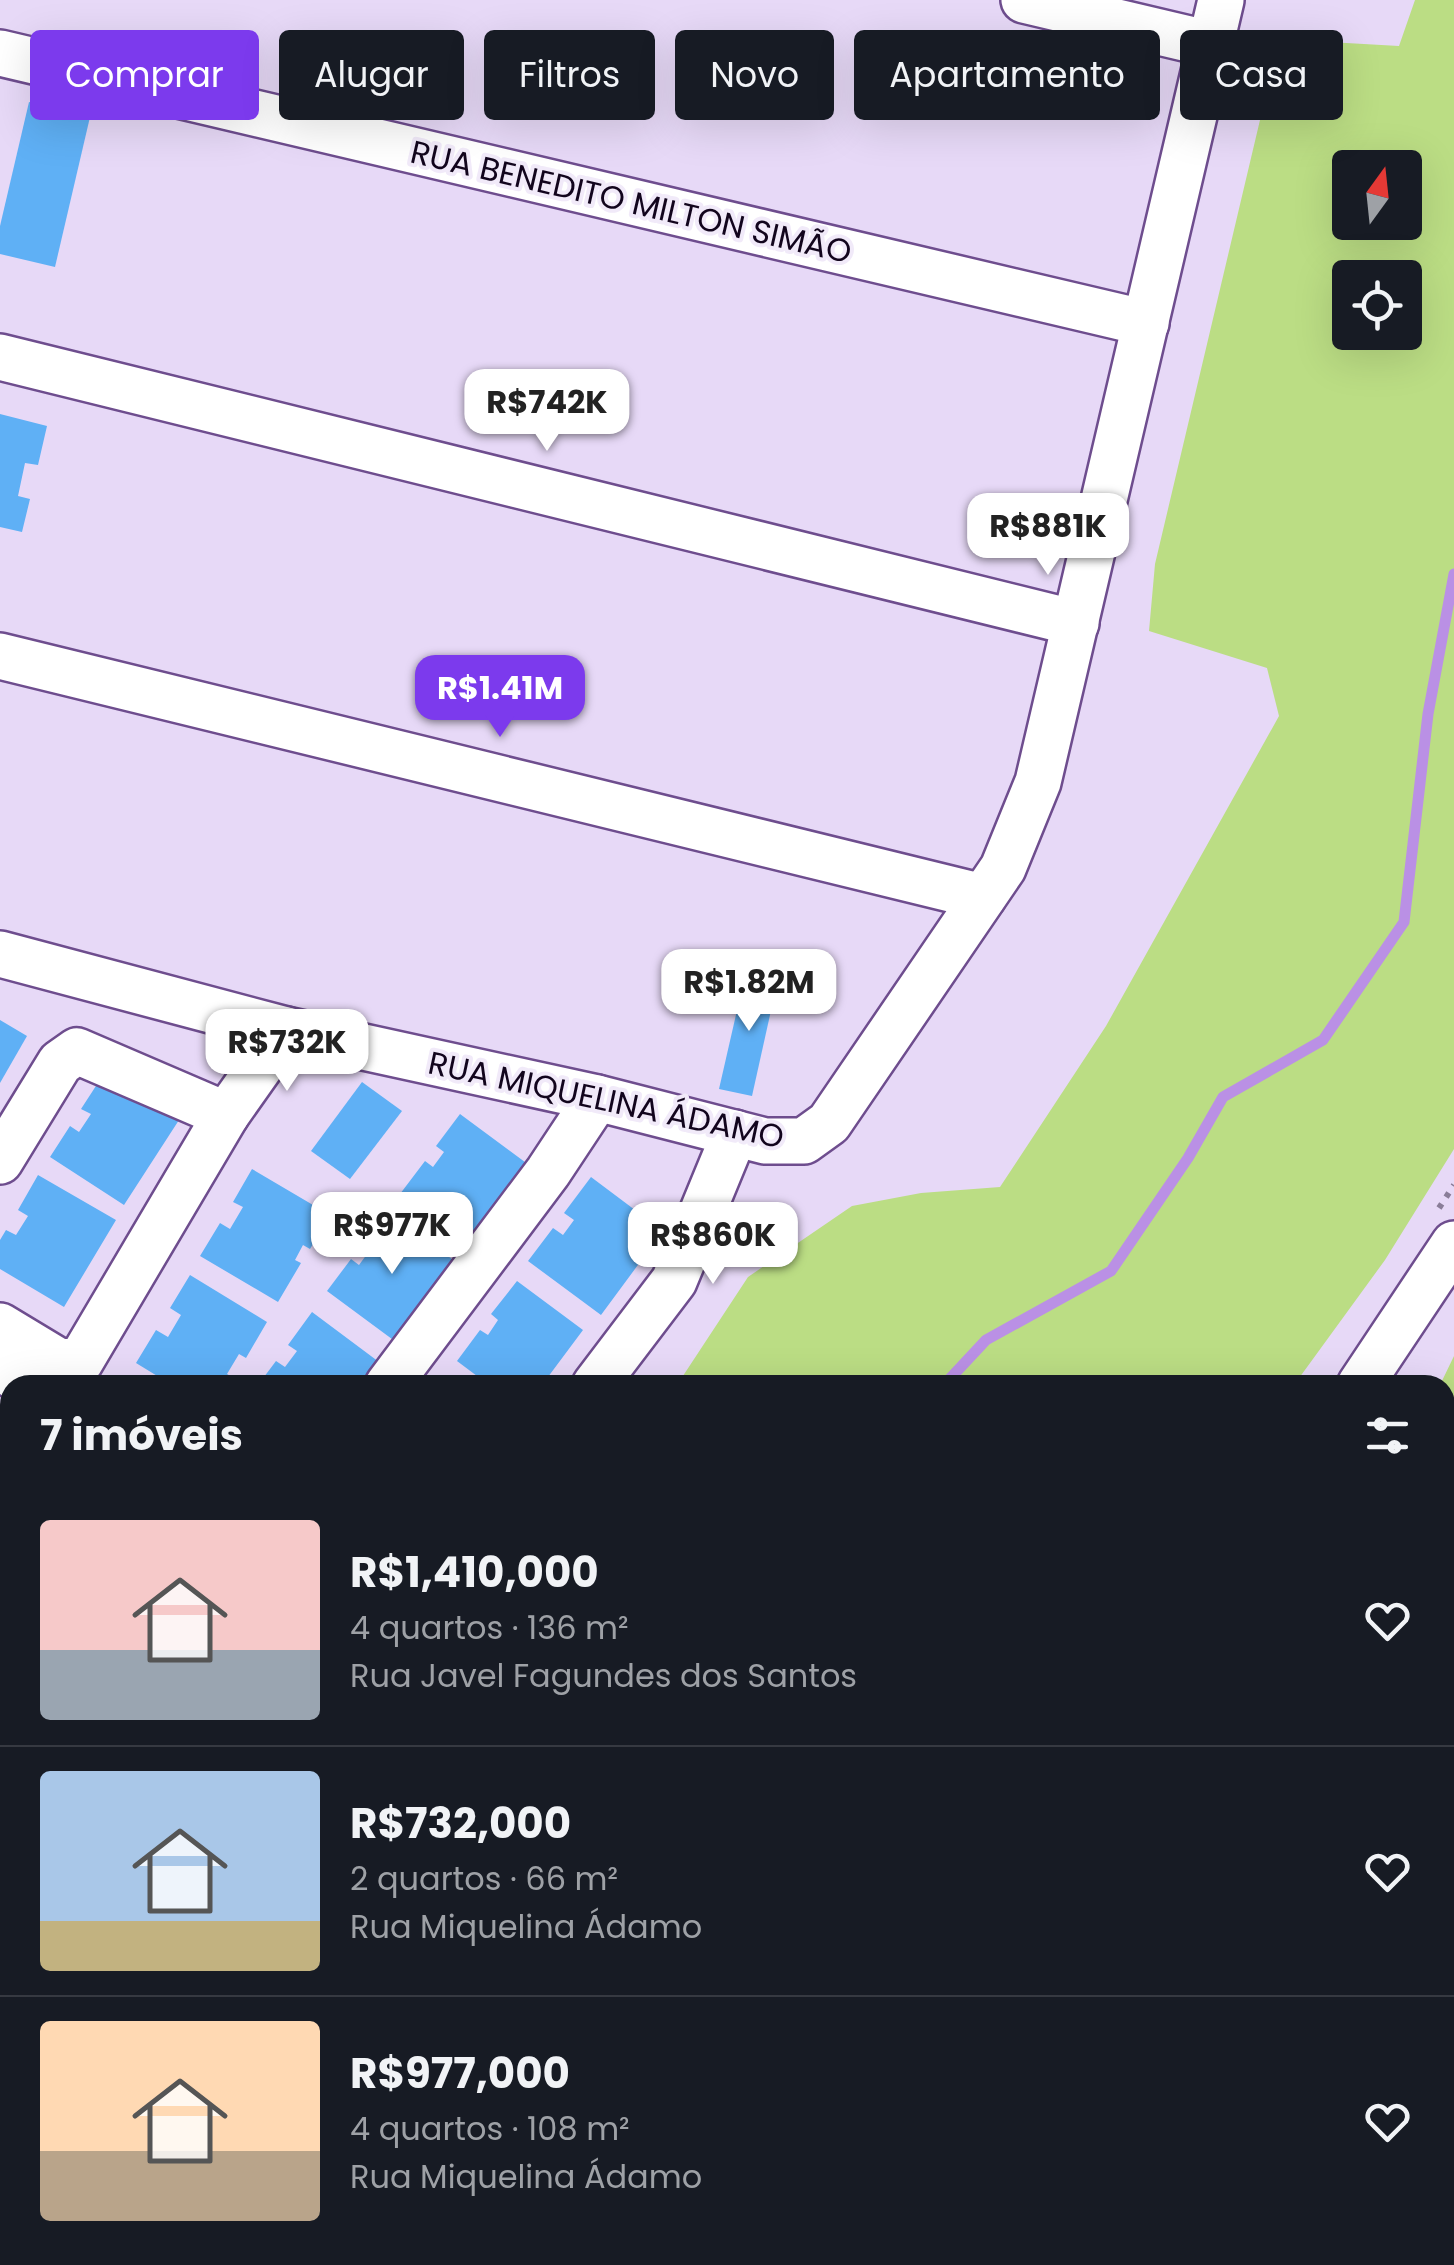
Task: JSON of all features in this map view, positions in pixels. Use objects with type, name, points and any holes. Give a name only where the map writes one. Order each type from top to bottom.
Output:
[{"type":"street","points":[[1024,0],[1180,37]]},
{"type":"street","points":[[1214,30],[1221,0]]},
{"type":"street","name":"RUA BENEDITO MILTON SIMÃO","points":[[0,52],[1146,323]]},
{"type":"street","points":[[0,656],[983,897],[1018,836],[1038,782],[1193,120]]},
{"type":"street","points":[[0,357],[1076,623]]},
{"type":"street","name":"RUA MIQUELINA ÁDAMO","points":[[0,954],[286,1030],[597,1098],[784,1144],[804,1141],[829,1124],[983,897]]},
{"type":"street","points":[[0,1326],[58,1361],[80,1362],[226,1115],[286,1030]]},
{"type":"street","points":[[0,1161],[60,1063],[76,1051],[226,1115]]},
{"type":"street","points":[[396,1375],[548,1172],[597,1098]]},
{"type":"street","points":[[602,1375],[674,1282],[735,1133]]},
{"type":"street","points":[[1367,1375],[1454,1244]]},
{"type":"green space","points":[[1415,0],[1454,0],[1454,1149],[1385,1260],[1301,1375],[684,1375],[748,1277],[852,1206],[921,1193],[1000,1187],[1106,1026],[1279,716],[1267,668],[1149,631],[1155,564],[1260,120],[1343,120],[1343,43],[1399,46]]},
{"type":"green space","points":[[1454,1356],[1454,1375],[1445,1375]]},
{"type":"building","points":[[29,102],[30,120],[89,120],[55,267],[0,254],[0,226]]},
{"type":"building","points":[[0,414],[47,426],[38,465],[25,463],[18,496],[30,499],[22,532],[0,527]]},
{"type":"building","points":[[746,971],[778,979],[752,1096],[719,1089]]},
{"type":"building","points":[[0,1020],[27,1036],[0,1083]]},
{"type":"building","points":[[105,1072],[179,1120],[124,1205],[50,1157],[70,1126],[79,1132],[91,1114],[81,1109]]},
{"type":"building","points":[[362,1082],[402,1111],[350,1179],[311,1151]]},
{"type":"building","points":[[460,1114],[533,1168],[472,1248],[400,1194],[425,1161],[433,1167],[444,1152],[436,1146]]},
{"type":"building","points":[[252,1169],[330,1215],[310,1249],[303,1245],[295,1260],[301,1263],[278,1302],[200,1256],[220,1223],[230,1229],[243,1207],[233,1202]]},
{"type":"building","points":[[38,1175],[116,1220],[64,1307],[0,1269],[0,1240],[6,1230],[16,1235],[28,1216],[18,1210]]},
{"type":"building","points":[[591,1177],[663,1231],[601,1315],[528,1261],[553,1228],[563,1235],[574,1220],[564,1213]]},
{"type":"building","points":[[386,1211],[456,1262],[396,1342],[327,1291],[351,1259],[359,1265],[370,1250],[362,1244]]},
{"type":"building","points":[[190,1275],[267,1322],[246,1358],[239,1354],[229,1375],[156,1375],[136,1363],[156,1330],[168,1337],[181,1315],[170,1308]]},
{"type":"building","points":[[517,1281],[583,1330],[549,1375],[476,1375],[457,1361],[480,1330],[488,1335],[498,1320],[491,1314]]},
{"type":"building","points":[[312,1312],[379,1362],[369,1375],[266,1375],[276,1361],[285,1367],[297,1351],[288,1345]]},
{"type":"waterway","points":[[953,1375],[986,1340],[1111,1271],[1188,1158],[1223,1097],[1323,1040],[1404,922],[1428,714],[1454,574]]}]
